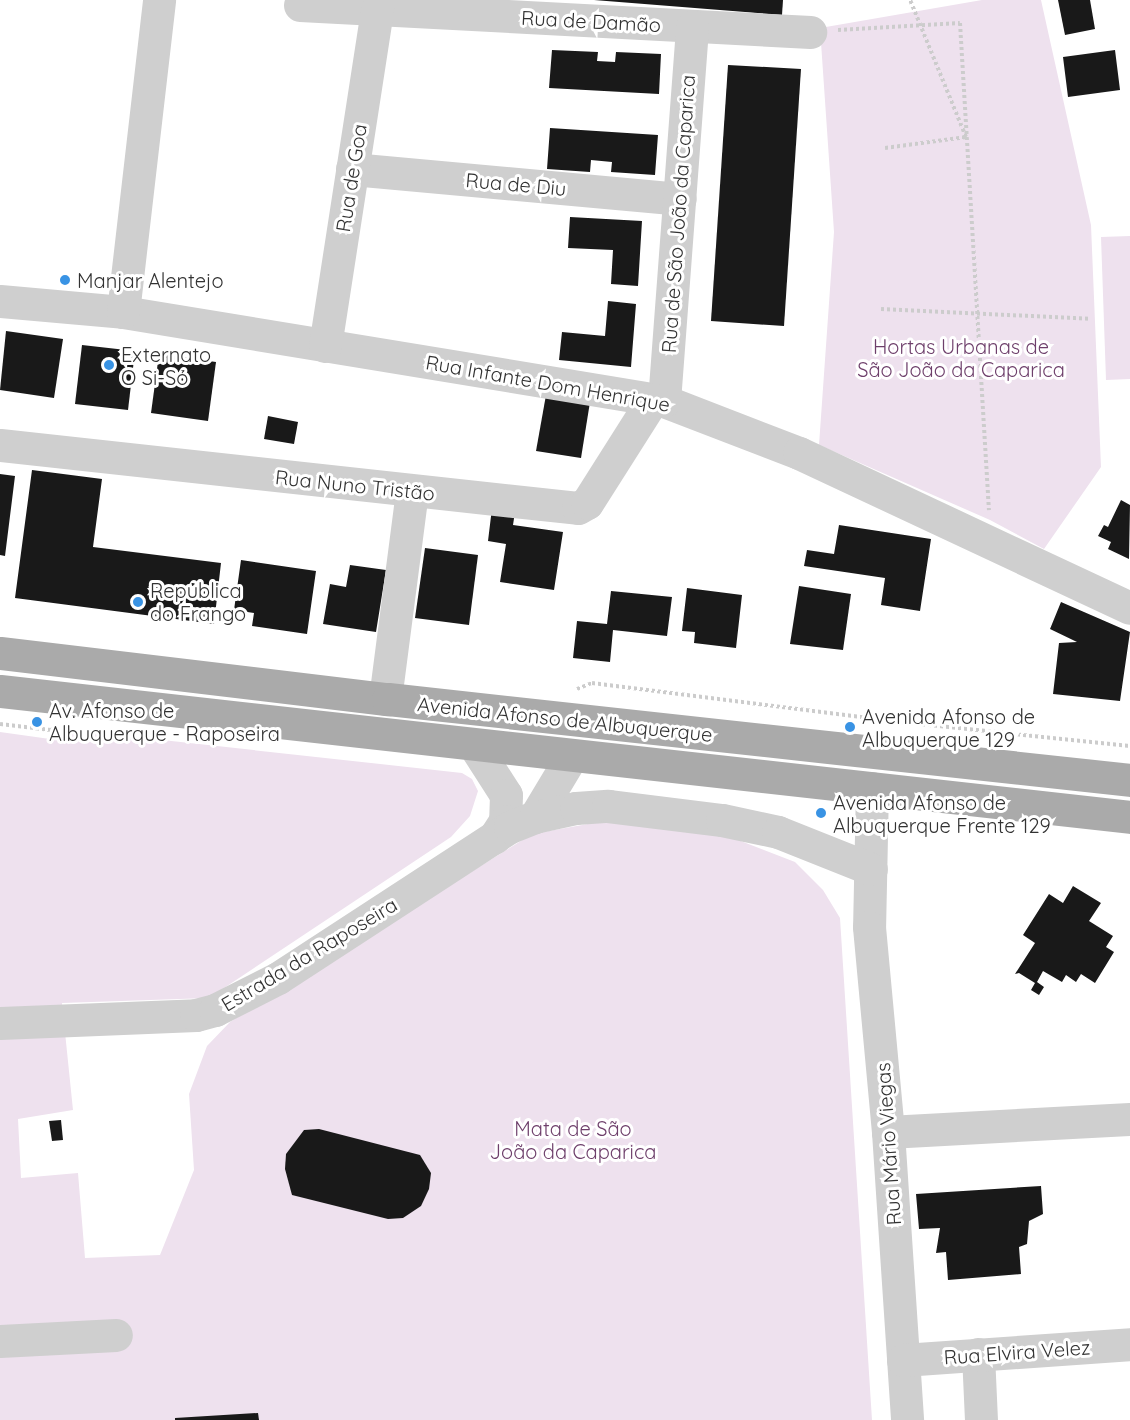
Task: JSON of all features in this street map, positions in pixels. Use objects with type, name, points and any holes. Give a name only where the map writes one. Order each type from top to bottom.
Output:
[{"type":"main road","name":"Avenida Afonso de Albuquerque","points":[[0,653],[385,699],[1130,780]]},
{"type":"main road","name":"Avenida Afonso de Albuquerque","points":[[0,691],[571,757],[1130,817]]},
{"type":"street","points":[[123,312],[159,0]]},
{"type":"street","name":"Rua de Damão","points":[[300,5],[810,32]]},
{"type":"street","name":"Rua de Goa","points":[[326,346],[377,9]]},
{"type":"street","name":"Rua de São João da Caparica","points":[[658,400],[680,199],[692,27]]},
{"type":"street","name":"Rua de Diu","points":[[352,170],[680,199]]},
{"type":"street","name":"Rua Infante Dom Henrique","points":[[0,301],[33,302],[123,312],[658,400],[799,453],[1130,608]]},
{"type":"street","name":"Rua Nuno Tristão","points":[[0,445],[578,508],[587,503],[658,400]]},
{"type":"street","points":[[385,699],[412,491]]},
{"type":"street","points":[[474,745],[506,795],[505,821],[494,838]]},
{"type":"street","points":[[535,817],[571,757]]},
{"type":"street","name":"Rua Mário Viegas","points":[[872,788],[870,927],[888,1132],[907,1420]]},
{"type":"street","points":[[535,817],[576,808],[608,806],[722,820],[778,832],[871,869]]},
{"type":"street","name":"Estrada da Raposeira","points":[[0,1023],[196,1015],[215,1010],[278,978],[510,827],[535,817]]},
{"type":"street","points":[[888,1132],[1130,1119]]},
{"type":"street","points":[[0,1341],[116,1335]]},
{"type":"street","name":"Rua Elvira Velez","points":[[903,1360],[1130,1344]]},
{"type":"street","points":[[978,1354],[981,1420]]},
{"type":"path","points":[[910,0],[966,136]]},
{"type":"path","points":[[810,32],[960,23],[990,520]]},
{"type":"path","points":[[885,148],[966,136]]},
{"type":"path","points":[[881,309],[1090,319]]},
{"type":"green space","name":"Hortas Urbanas de São João da Caparica","points":[[982,0],[1041,0],[1091,225],[1101,467],[1044,549],[990,520],[819,445],[834,232],[820,28]]},
{"type":"green space","points":[[1130,236],[1130,379],[1106,380],[1101,237]]},
{"type":"green space","name":"Mata de São João da Caparica","points":[[80,731],[462,773],[472,779],[478,791],[470,816],[451,837],[209,998],[62,1003],[73,1110],[18,1119],[21,1178],[78,1173],[85,1258],[160,1255],[194,1170],[189,1094],[207,1046],[230,1022],[532,834],[599,822],[707,828],[795,862],[823,890],[840,918],[872,1420],[0,1420],[0,732],[50,739]]},
{"type":"building","points":[[594,0],[783,0],[782,15]]},
{"type":"building","points":[[1058,0],[1090,0],[1095,29],[1065,35]]},
{"type":"building","points":[[552,50],[598,52],[597,61],[615,62],[616,52],[661,54],[659,94],[549,88]]},
{"type":"building","points":[[1115,50],[1120,90],[1068,97],[1063,57]]},
{"type":"building","points":[[728,65],[801,69],[784,326],[711,321]]},
{"type":"building","points":[[550,128],[658,135],[655,175],[611,172],[612,162],[591,160],[590,172],[547,169]]},
{"type":"building","points":[[570,217],[642,221],[638,286],[611,284],[613,250],[568,248]]},
{"type":"building","points":[[608,301],[636,304],[631,367],[559,360],[562,332],[605,336]]},
{"type":"building","points":[[6,331],[63,339],[54,398],[0,390]]},
{"type":"building","points":[[82,345],[135,351],[128,410],[75,404]]},
{"type":"building","points":[[159,354],[216,362],[208,421],[151,413]]},
{"type":"building","points":[[546,395],[590,402],[581,458],[536,451]]},
{"type":"building","points":[[268,416],[298,422],[294,444],[264,439]]},
{"type":"building","points":[[32,470],[102,479],[93,547],[221,563],[214,624],[15,598]]},
{"type":"building","points":[[0,474],[15,476],[5,556],[0,555]]},
{"type":"building","points":[[1121,500],[1130,505],[1129,559],[1108,549],[1111,542],[1098,536],[1104,525],[1108,527]]},
{"type":"building","points":[[492,508],[515,512],[513,525],[563,532],[554,590],[500,582],[506,544],[488,541]]},
{"type":"building","points":[[839,525],[931,539],[920,611],[881,605],[885,578],[804,566],[807,550],[834,554]]},
{"type":"building","points":[[425,548],[478,555],[469,625],[415,618]]},
{"type":"building","points":[[241,560],[316,571],[307,634],[252,626],[254,613],[234,610]]},
{"type":"building","points":[[350,565],[386,570],[376,632],[323,624],[330,584],[346,587]]},
{"type":"building","points":[[799,586],[851,594],[843,650],[790,644]]},
{"type":"building","points":[[687,588],[742,595],[736,648],[694,643],[695,632],[682,631]]},
{"type":"building","points":[[611,591],[672,597],[667,636],[613,630],[610,662],[573,658],[577,621],[607,624]]},
{"type":"building","points":[[1061,602],[1130,632],[1120,701],[1053,694],[1059,643],[1077,642],[1050,629]]},
{"type":"building","points":[[1073,886],[1101,903],[1089,921],[1113,936],[1106,947],[1114,952],[1095,983],[1081,974],[1076,982],[1066,975],[1062,982],[1043,971],[1037,982],[1044,987],[1039,995],[1031,990],[1035,983],[1019,973],[1015,974],[1035,943],[1023,935],[1049,894],[1063,903]]},
{"type":"building","points":[[61,1120],[63,1140],[52,1141],[49,1121]]},
{"type":"building","points":[[319,1129],[420,1155],[431,1173],[429,1189],[421,1206],[403,1218],[388,1219],[292,1195],[285,1169],[286,1154],[304,1130]]},
{"type":"building","points":[[1041,1186],[1043,1214],[1029,1221],[1027,1244],[1019,1247],[1021,1274],[948,1280],[946,1252],[936,1253],[940,1228],[919,1229],[916,1194]]},
{"type":"building","points":[[258,1413],[259,1420],[175,1420],[175,1418]]},
{"type":"place","name":"Manjar Alentejo","points":[[65,280]]},
{"type":"place","name":"Externato O Si-Só","points":[[109,365]]},
{"type":"place","name":"República do Frango","points":[[138,602]]},
{"type":"place","name":"Av. Afonso de Albuquerque - Raposeira","points":[[37,722]]},
{"type":"place","name":"Avenida Afonso de Albuquerque 129","points":[[850,727]]},
{"type":"place","name":"Avenida Afonso de Albuquerque Frente 129","points":[[821,813]]}]
